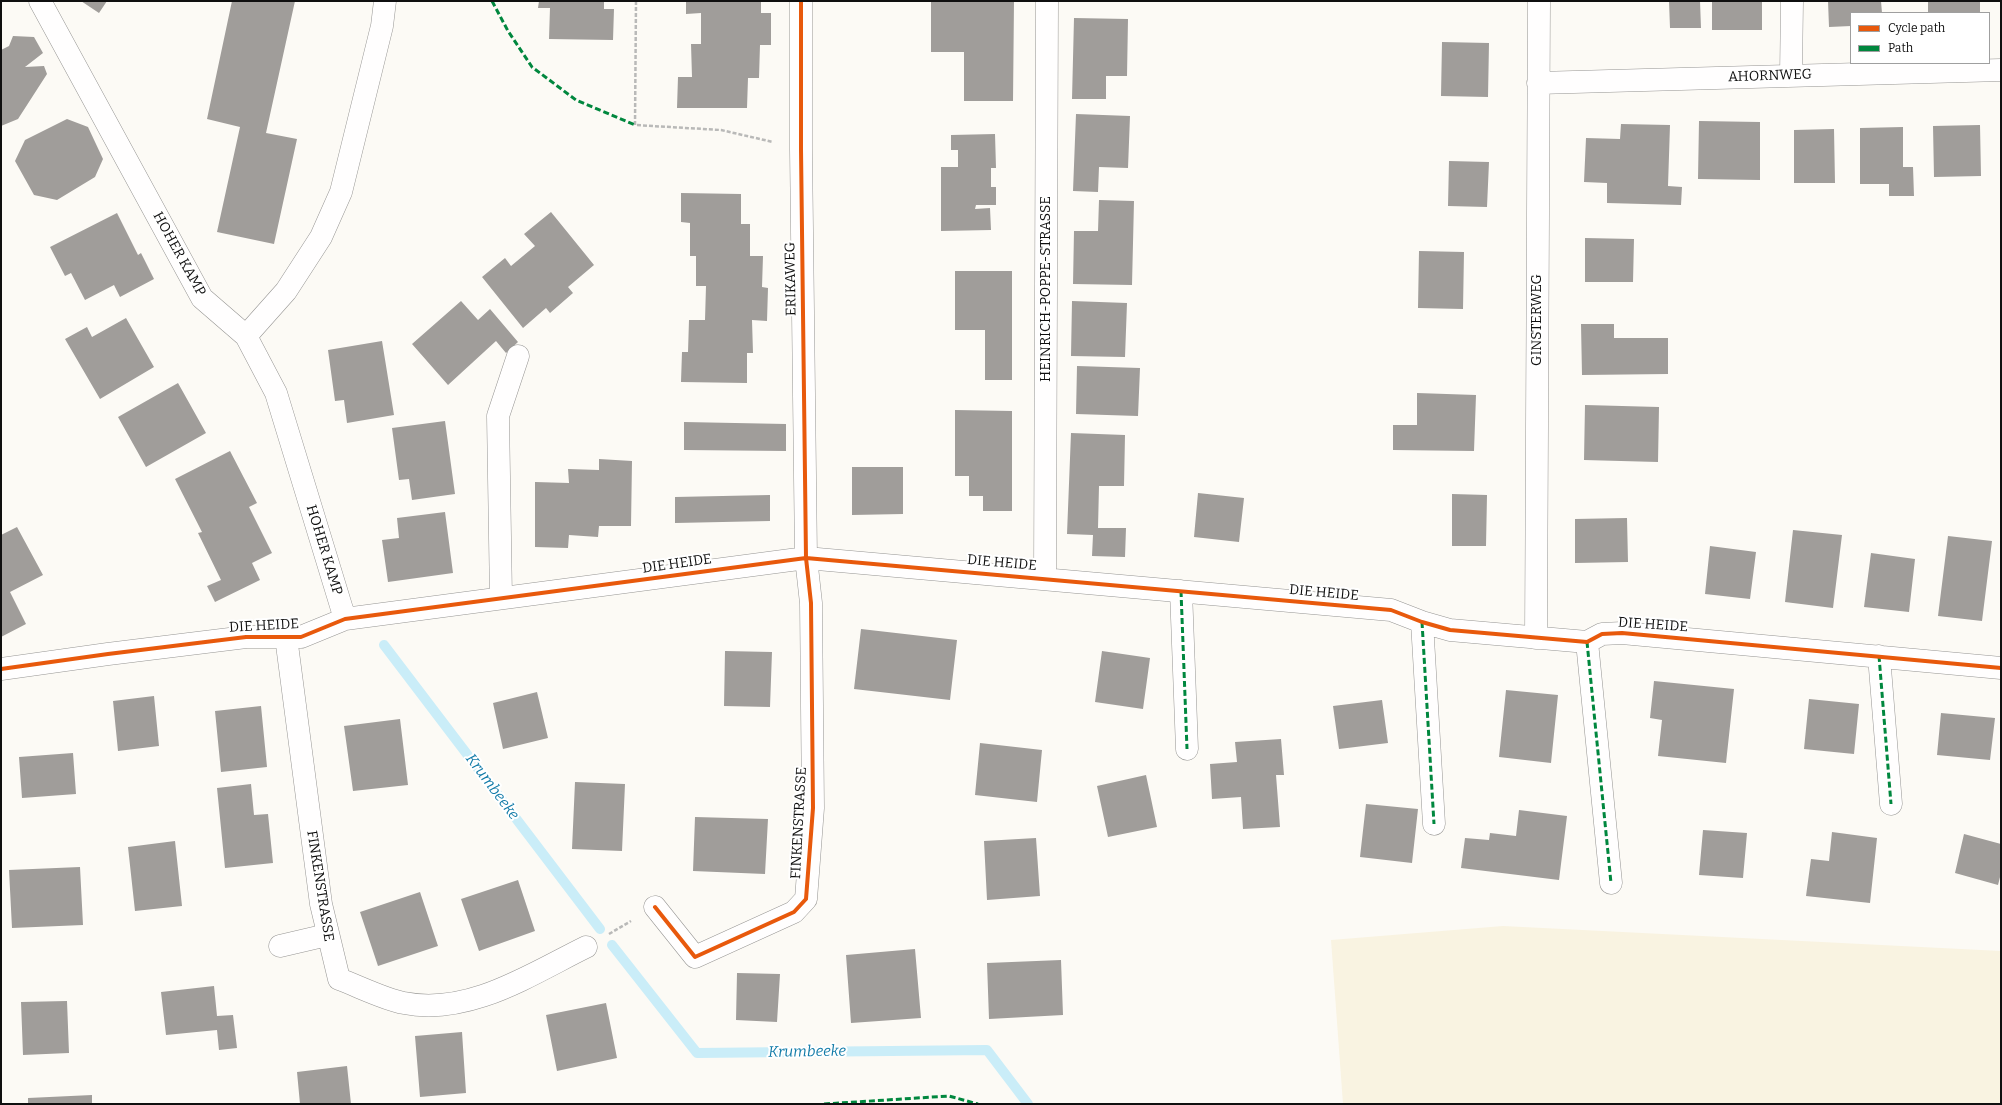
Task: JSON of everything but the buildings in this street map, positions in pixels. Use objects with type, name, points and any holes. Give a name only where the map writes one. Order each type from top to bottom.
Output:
[{"type":"street","name":"HOHER KAMP","points":[[40,1],[202,298],[246,336],[276,393],[345,619]]},
{"type":"street","points":[[246,336],[286,291],[306,261],[321,237],[341,192],[382,26],[385,1]]},
{"type":"street","name":"ERIKAWEG","points":[[801,1],[801,149],[806,558]]},
{"type":"street","name":"HEINRICH-POPPE-STRASSE","points":[[1045,578],[1047,1]]},
{"type":"street","name":"GINSTERWEG","points":[[1536,638],[1538,1]]},
{"type":"street","points":[[1791,75],[1792,1]]},
{"type":"street","name":"AHORNWEG","points":[[1538,83],[2001,70]]},
{"type":"street","points":[[501,598],[498,416],[518,356]]},
{"type":"street","name":"DIE HEIDE","points":[[1,669],[246,637],[301,637],[345,619],[806,558],[1181,590],[1392,610],[1422,622],[1450,630],[1536,638],[1587,642],[1602,634],[1622,633],[2001,668]]},
{"type":"street","name":"FINKENSTRASSE","points":[[655,907],[695,957],[794,912],[806,899],[813,808],[811,603],[806,558]]},
{"type":"street","points":[[1181,590],[1188,749]]},
{"type":"street","points":[[1422,622],[1434,824]]},
{"type":"street","name":"FINKENSTRASSE","points":[[286,637],[320,896],[327,935],[339,979],[404,1003],[445,1006],[497,991],[586,947]]},
{"type":"street","points":[[1587,642],[1610,883]]},
{"type":"street","points":[[1879,656],[1891,804]]},
{"type":"street","points":[[280,946],[327,935]]},
{"type":"path","points":[[636,1],[635,125],[721,130],[801,149]]},
{"type":"path","points":[[586,947],[655,907]]},
{"type":"shaded area","points":[[1503,926],[2001,951],[2001,1104],[1343,1104],[1331,940]]},
{"type":"waterway","name":"Krumbeeke","points":[[384,645],[600,929]]},
{"type":"waterway","name":"Krumbeeke","points":[[612,945],[697,1053],[987,1050],[1028,1104]]},
{"type":"marked path","points":[[492,1],[508,31],[532,67],[576,100],[635,125]]},
{"type":"marked path","points":[[1181,591],[1187,749]]},
{"type":"marked path","points":[[1422,622],[1434,824]]},
{"type":"marked path","points":[[1587,642],[1611,883]]},
{"type":"marked path","points":[[1879,656],[1891,804]]},
{"type":"marked path","points":[[824,1104],[949,1096],[978,1104]]},
{"type":"cycle path","points":[[655,907],[695,957],[794,912],[806,899],[813,808],[811,603],[806,558],[801,149],[801,1]]},
{"type":"cycle path","points":[[1,669],[246,637],[301,637],[345,619],[806,558],[1391,610],[1422,622],[1450,630],[1587,642],[1602,634],[1622,633],[2001,668]]}]
